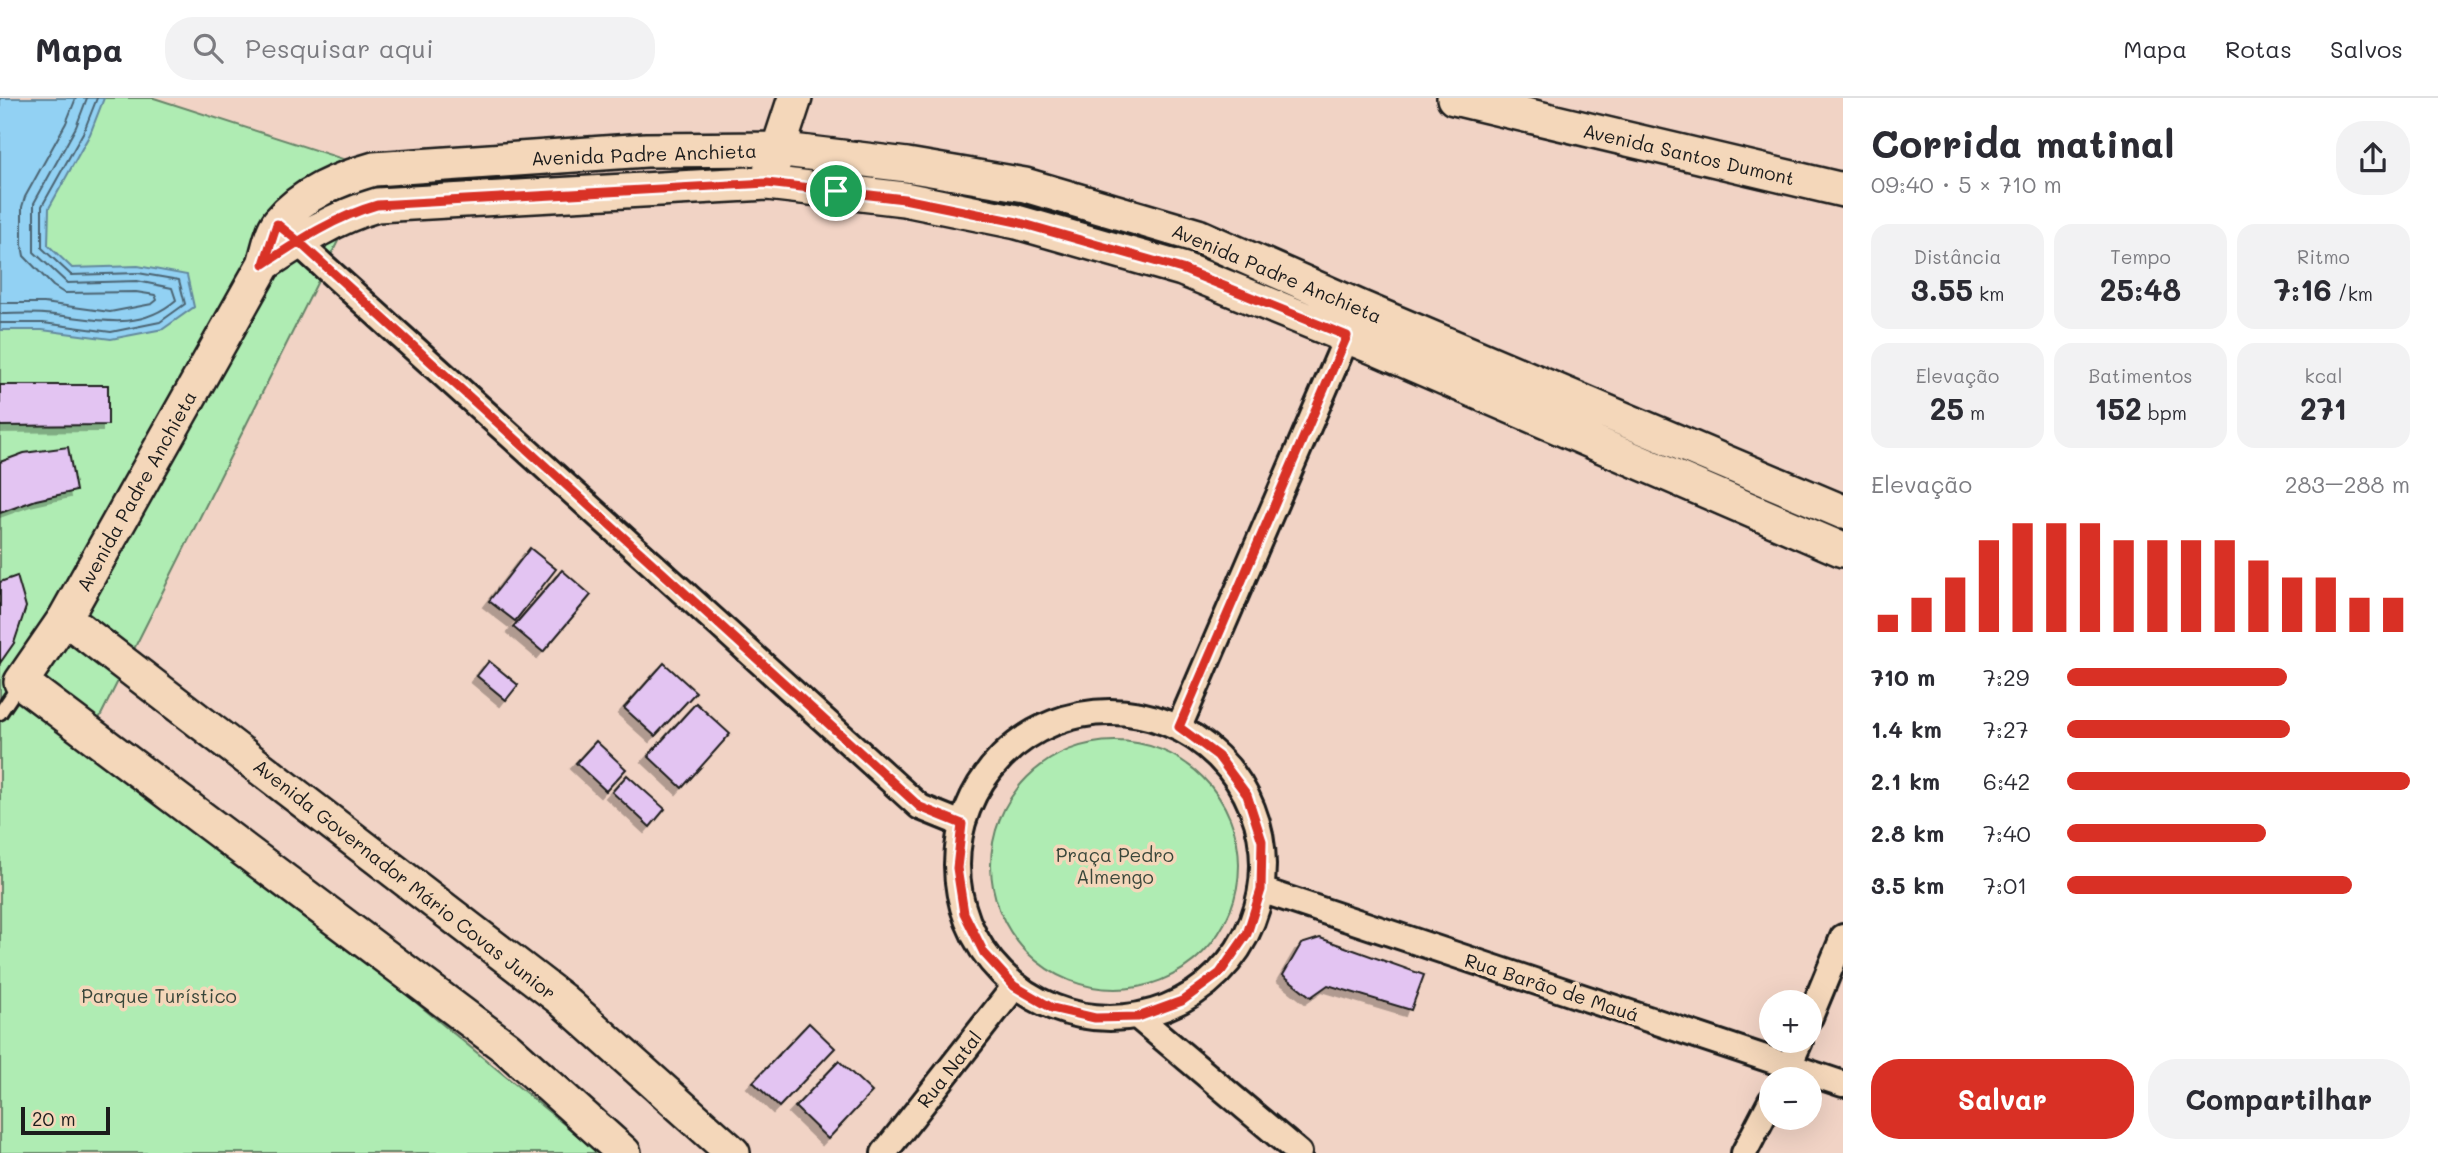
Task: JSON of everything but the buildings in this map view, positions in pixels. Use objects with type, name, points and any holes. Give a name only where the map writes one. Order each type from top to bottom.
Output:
[{"type":"main road","points":[[767,183],[795,98]]},
{"type":"main road","name":"Avenida Santos Dumont","points":[[1454,98],[1843,190]]},
{"type":"main road","name":"Avenida Padre Anchieta","points":[[21,682],[65,618],[264,264],[287,233],[305,198],[338,180],[374,169],[646,150],[776,149],[907,165],[1025,185],[1198,236],[1353,321],[1843,551]]},
{"type":"main road","name":"Avenida Padre Anchieta","points":[[287,233],[377,205],[767,183],[904,199],[1017,222],[1353,321],[1843,512]]},
{"type":"main road","name":"Avenida Governador Mário Covas Junior","points":[[65,618],[561,999],[733,1153]]},
{"type":"main road","points":[[21,682],[507,1048],[624,1153]]},
{"type":"street","points":[[287,233],[920,807],[962,824]]},
{"type":"street","points":[[1179,727],[1353,321]]},
{"type":"street","points":[[1091,712],[1136,713],[1179,727],[1218,756],[1247,795],[1262,841],[1261,890],[1247,934],[1220,973],[1182,1001],[1138,1017],[1095,1018],[1052,1008],[1014,986],[984,953],[964,913],[957,868],[962,824],[980,783],[1009,748],[1047,724],[1091,712]]},
{"type":"street","name":"Rua Barão de Mauá","points":[[1261,890],[1769,1067]]},
{"type":"street","points":[[1821,990],[1843,937]]},
{"type":"street","name":"Rua Natal","points":[[884,1153],[1014,986]]},
{"type":"street","points":[[1138,1017],[1299,1153]]},
{"type":"street","name":"Rua Barão de Mauá","points":[[1822,1080],[1843,1084]]},
{"type":"street","points":[[1744,1153],[1759,1124]]},
{"type":"lane","name":"Avenida Padre Anchieta","points":[[0,713],[21,682]]},
{"type":"green space","name":"Parque Turístico","points":[[0,98],[154,98],[374,169],[91,735],[599,1153],[0,1153]]},
{"type":"green space","name":"Praça Pedro Almengo","points":[[1115,741],[1162,751],[1184,762],[1202,778],[1218,796],[1229,818],[1239,865],[1229,912],[1218,934],[1202,952],[1184,968],[1162,979],[1115,989],[1068,979],[1046,968],[1028,952],[1012,934],[1001,912],[991,865],[1001,818],[1012,796],[1028,778],[1046,762],[1068,751]]},
{"type":"water","points":[[0,98],[104,98],[90,134],[49,208],[48,245],[72,268],[138,266],[187,275],[194,307],[163,329],[111,339],[42,330],[0,330]]},
{"type":"route","points":[[836,191],[767,183],[377,205],[350,213],[298,241],[264,264],[277,224],[298,241],[920,807],[962,824],[957,868],[964,913],[984,953],[1014,986],[1052,1008],[1095,1018],[1138,1017],[1182,1001],[1220,973],[1247,934],[1261,890],[1262,841],[1247,795],[1218,756],[1179,727],[1347,336],[1182,269],[1017,222],[904,199],[836,191]]}]
